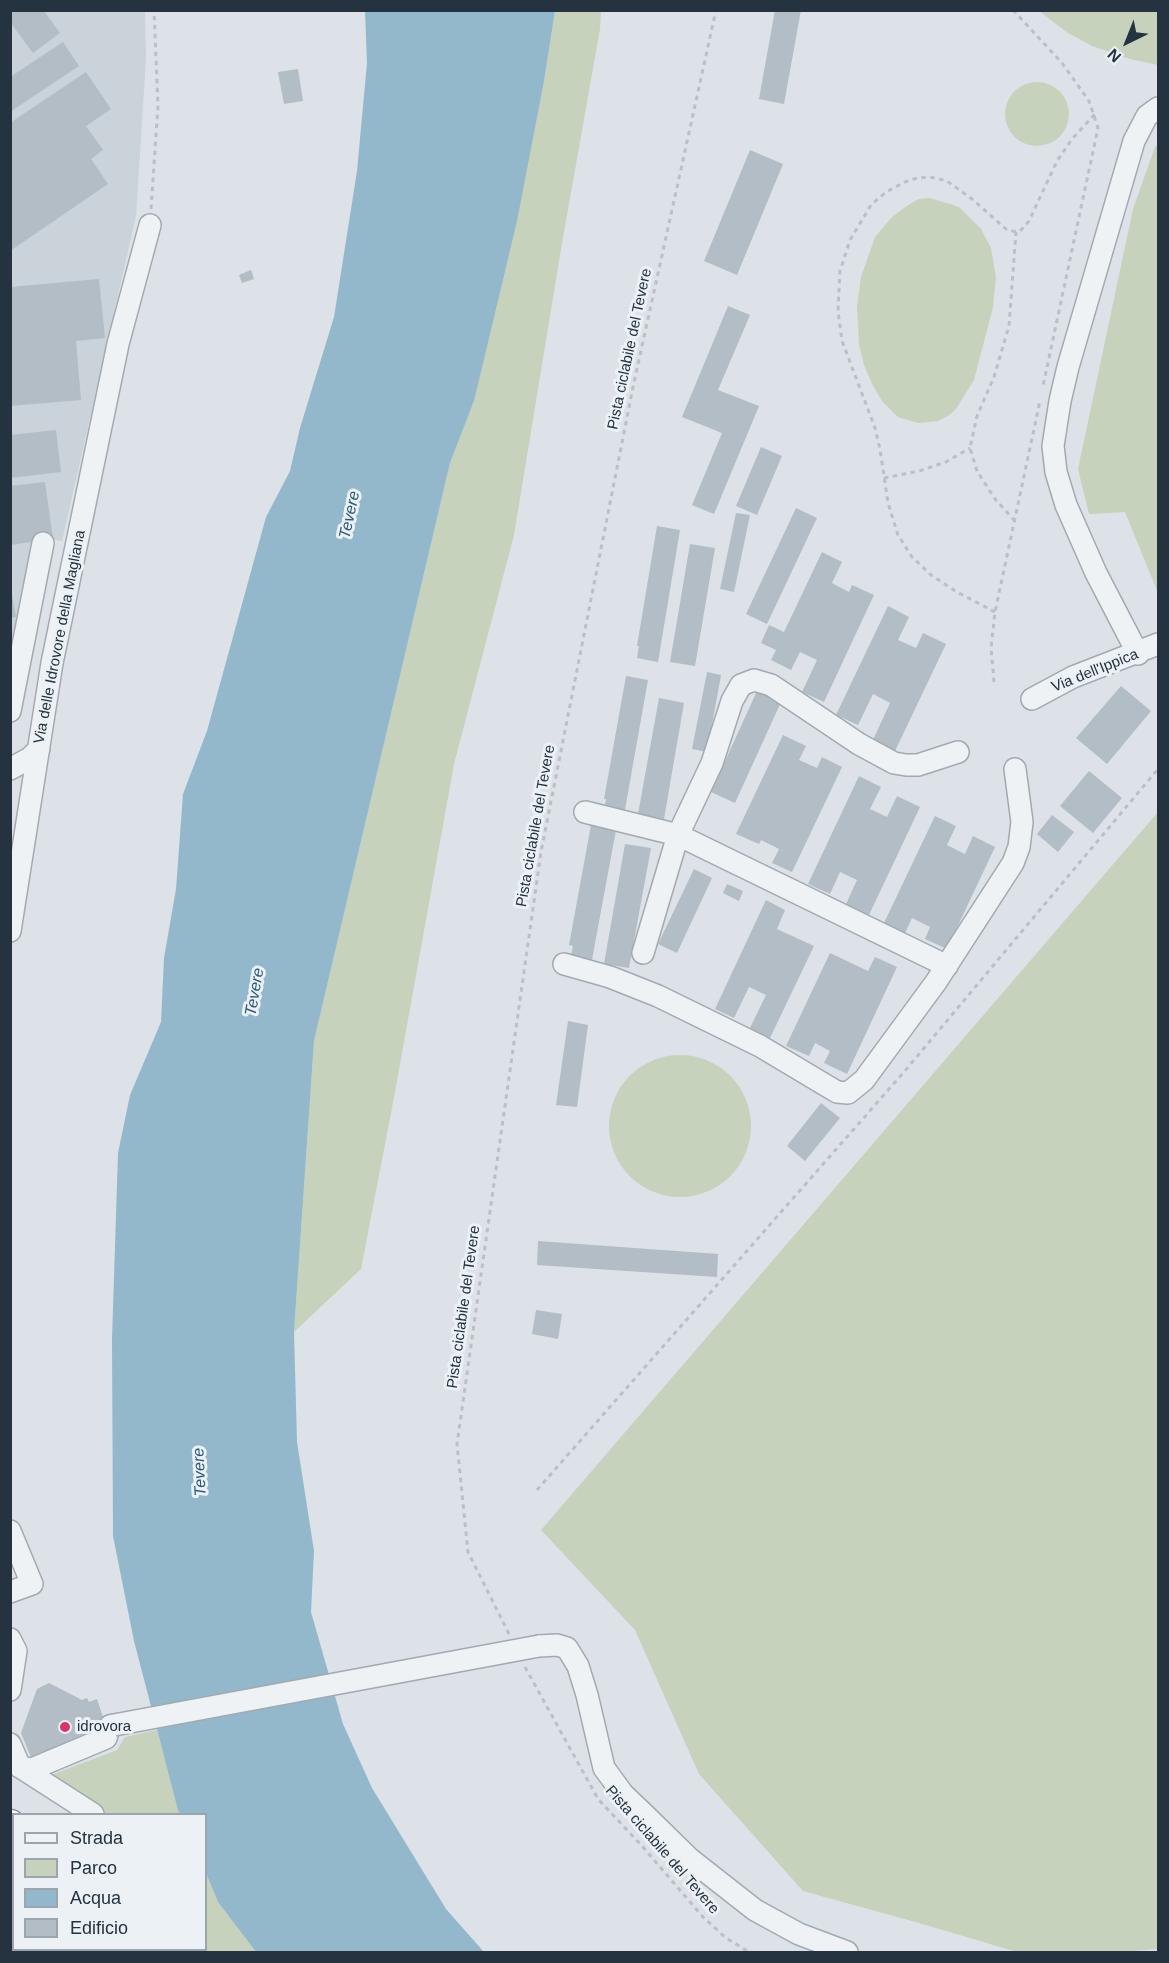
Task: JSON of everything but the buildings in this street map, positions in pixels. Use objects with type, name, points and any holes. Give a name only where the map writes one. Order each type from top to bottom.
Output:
[{"type":"street","points":[[1137,654],[1100,581],[1066,505],[1054,462],[1053,441],[1068,367],[1134,141],[1147,116],[1158,108]]},
{"type":"street","name":"Via delle Idrovore della Magliana","points":[[10,931],[52,663],[118,344],[150,225]]},
{"type":"street","points":[[10,711],[43,543]]},
{"type":"street","name":"Via dell'Ippica","points":[[1032,699],[1073,676],[1137,654],[1158,644]]},
{"type":"street","points":[[643,953],[678,835],[716,754],[735,695],[741,685],[750,681],[764,683],[778,689],[859,744],[894,762],[918,765],[958,752]]},
{"type":"street","points":[[10,769],[30,758],[39,749]]},
{"type":"street","points":[[564,964],[610,977],[658,996],[760,1047],[831,1089],[843,1093],[854,1090],[864,1080],[947,966],[1017,854],[1022,822],[1015,769]]},
{"type":"street","points":[[585,812],[678,835],[947,966]]},
{"type":"street","points":[[10,1532],[32,1584],[10,1592]]},
{"type":"street","points":[[10,1639],[16,1651],[10,1690]]},
{"type":"street","points":[[21,1767],[32,1768],[106,1738],[110,1726],[114,1725],[539,1646],[567,1648],[578,1666],[587,1695],[604,1768],[623,1794],[690,1859],[755,1910],[799,1934],[847,1953]]},
{"type":"street","points":[[10,1744],[21,1767],[90,1813]]},
{"type":"path","points":[[150,225],[158,106],[154,10]]},
{"type":"path","name":"Pista ciclabile del Tevere","points":[[509,1634],[468,1552],[457,1444],[541,852],[633,387],[716,10]]},
{"type":"path","points":[[994,682],[991,648],[995,612],[1098,128],[1089,101],[1062,63],[1013,10]]},
{"type":"path","points":[[995,612],[931,575],[912,557],[894,525],[876,434],[844,350],[839,322],[840,271],[850,240],[871,205],[886,192],[905,182],[930,177],[947,181],[956,186],[1006,230],[1016,232],[1023,229],[1057,161],[1072,139],[1095,114]]},
{"type":"path","points":[[1014,521],[995,499],[977,471],[970,448],[973,427],[997,369],[1009,326],[1016,232]]},
{"type":"path","points":[[884,478],[919,471],[946,462],[970,448]]},
{"type":"path","points":[[537,1490],[904,1071],[1158,770]]},
{"type":"path","name":"Pista ciclabile del Tevere","points":[[523,1663],[598,1799],[703,1917],[726,1938],[749,1953]]},
{"type":"shaded area","points":[[10,11],[145,11],[146,58],[136,216],[62,541],[53,539],[10,672]]},
{"type":"green space","points":[[555,11],[601,11],[600,29],[514,535],[454,764],[361,1269],[294,1332],[314,1041],[450,463],[474,401],[544,81]]},
{"type":"green space","points":[[1039,11],[1158,11],[1158,65],[1130,59],[1092,46],[1068,33]]},
{"type":"green space","points":[[1037,82],[1055,88],[1063,96],[1069,114],[1063,132],[1055,140],[1037,146],[1019,140],[1011,132],[1005,114],[1011,96],[1019,88]]},
{"type":"green space","points":[[1158,145],[1158,593],[1125,512],[1089,514],[1078,469],[1133,209],[1155,147]]},
{"type":"green space","points":[[930,198],[959,207],[981,229],[991,248],[996,277],[993,307],[974,380],[956,409],[948,416],[938,421],[918,423],[898,417],[882,401],[872,384],[859,345],[857,306],[861,277],[875,237],[892,217],[908,205],[919,199]]},
{"type":"green space","points":[[1158,812],[1158,1949],[1120,1952],[1017,1952],[803,1891],[699,1774],[635,1630],[541,1530]]},
{"type":"green space","points":[[680,1055],[707,1061],[730,1076],[745,1099],[751,1126],[745,1153],[730,1176],[707,1191],[680,1197],[653,1191],[630,1176],[615,1153],[609,1126],[615,1099],[630,1076],[653,1061]]},
{"type":"green space","points":[[157,1730],[180,1813],[101,1813],[46,1777],[117,1750],[125,1737]]},
{"type":"green space","points":[[207,1875],[218,1902],[256,1952],[160,1952],[207,1951]]},
{"type":"water","name":"Tevere","points":[[365,11],[555,11],[517,221],[474,401],[450,463],[314,1041],[294,1332],[297,1442],[314,1551],[311,1612],[343,1724],[372,1788],[446,1909],[484,1952],[256,1952],[218,1902],[207,1875],[207,1813],[180,1813],[178,1810],[134,1641],[113,1536],[112,1339],[118,1153],[130,1095],[161,1022],[164,958],[176,889],[183,794],[207,731],[266,517],[290,471],[300,428],[334,317],[357,171],[367,63]]},
{"type":"place","name":"idrovora","points":[[65,1727]]}]
